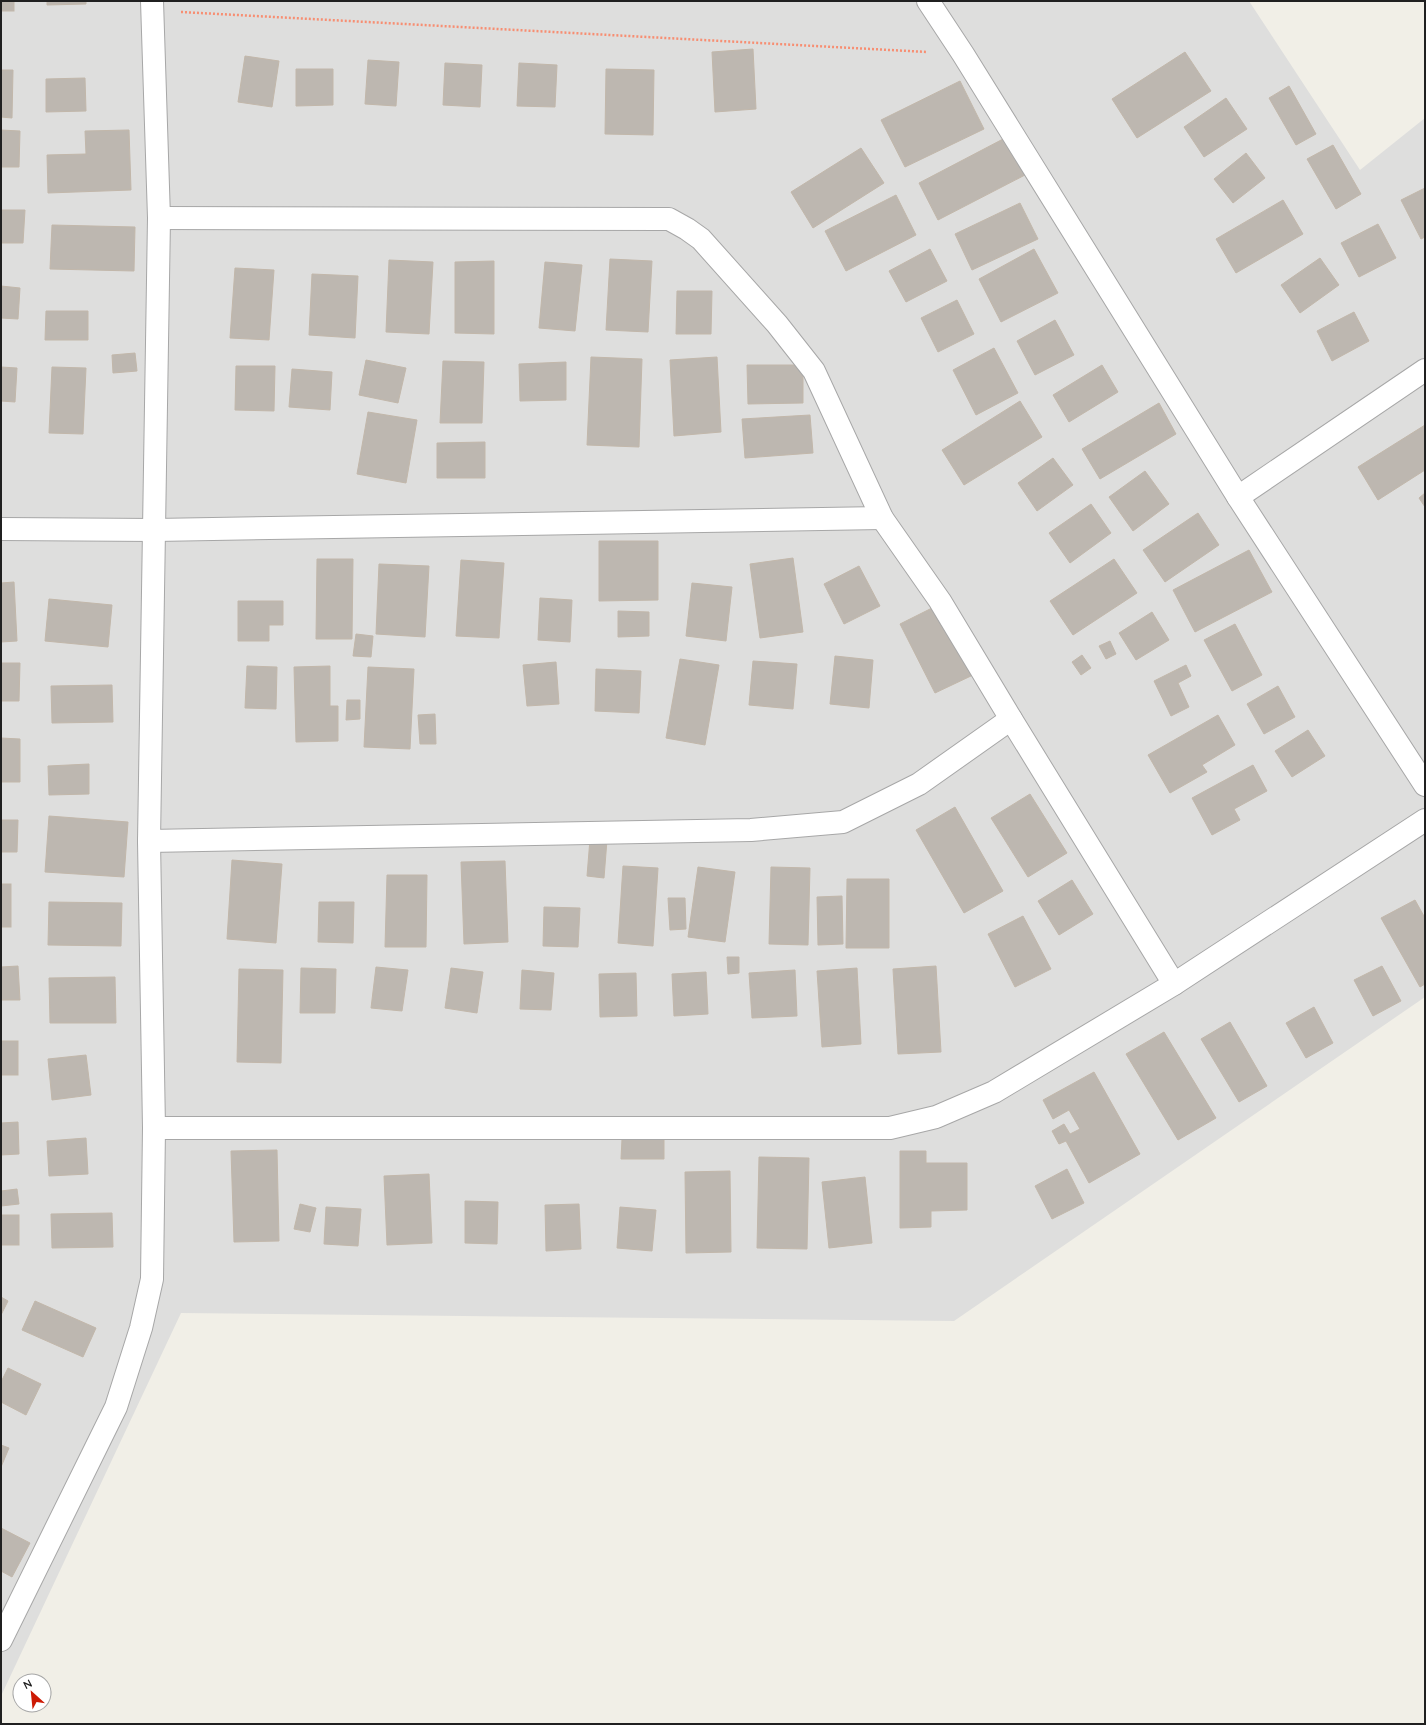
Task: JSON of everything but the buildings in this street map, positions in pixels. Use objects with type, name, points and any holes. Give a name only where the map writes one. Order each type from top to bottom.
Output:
[{"type":"street","points":[[928,1],[963,54],[1238,497],[1425,785]]},
{"type":"street","points":[[1,1640],[116,1407],[141,1328],[152,1279],[154,1128],[149,841],[159,218],[152,6]]},
{"type":"street","points":[[159,218],[669,219],[701,239],[777,324],[814,371],[882,518],[940,601],[1174,984]]},
{"type":"street","points":[[1238,497],[1425,370]]},
{"type":"street","points":[[1,529],[155,530],[882,518]]},
{"type":"street","points":[[149,841],[751,830],[844,822],[919,784],[1011,719]]},
{"type":"street","points":[[154,1128],[890,1128],[936,1117],[994,1092],[1174,984],[1425,820]]},
{"type":"path","points":[[152,6],[963,54]]},
{"type":"shaded area","points":[[1,1],[1249,1],[1360,170],[1425,118],[1425,997],[954,1321],[181,1313],[1,1696]]}]
